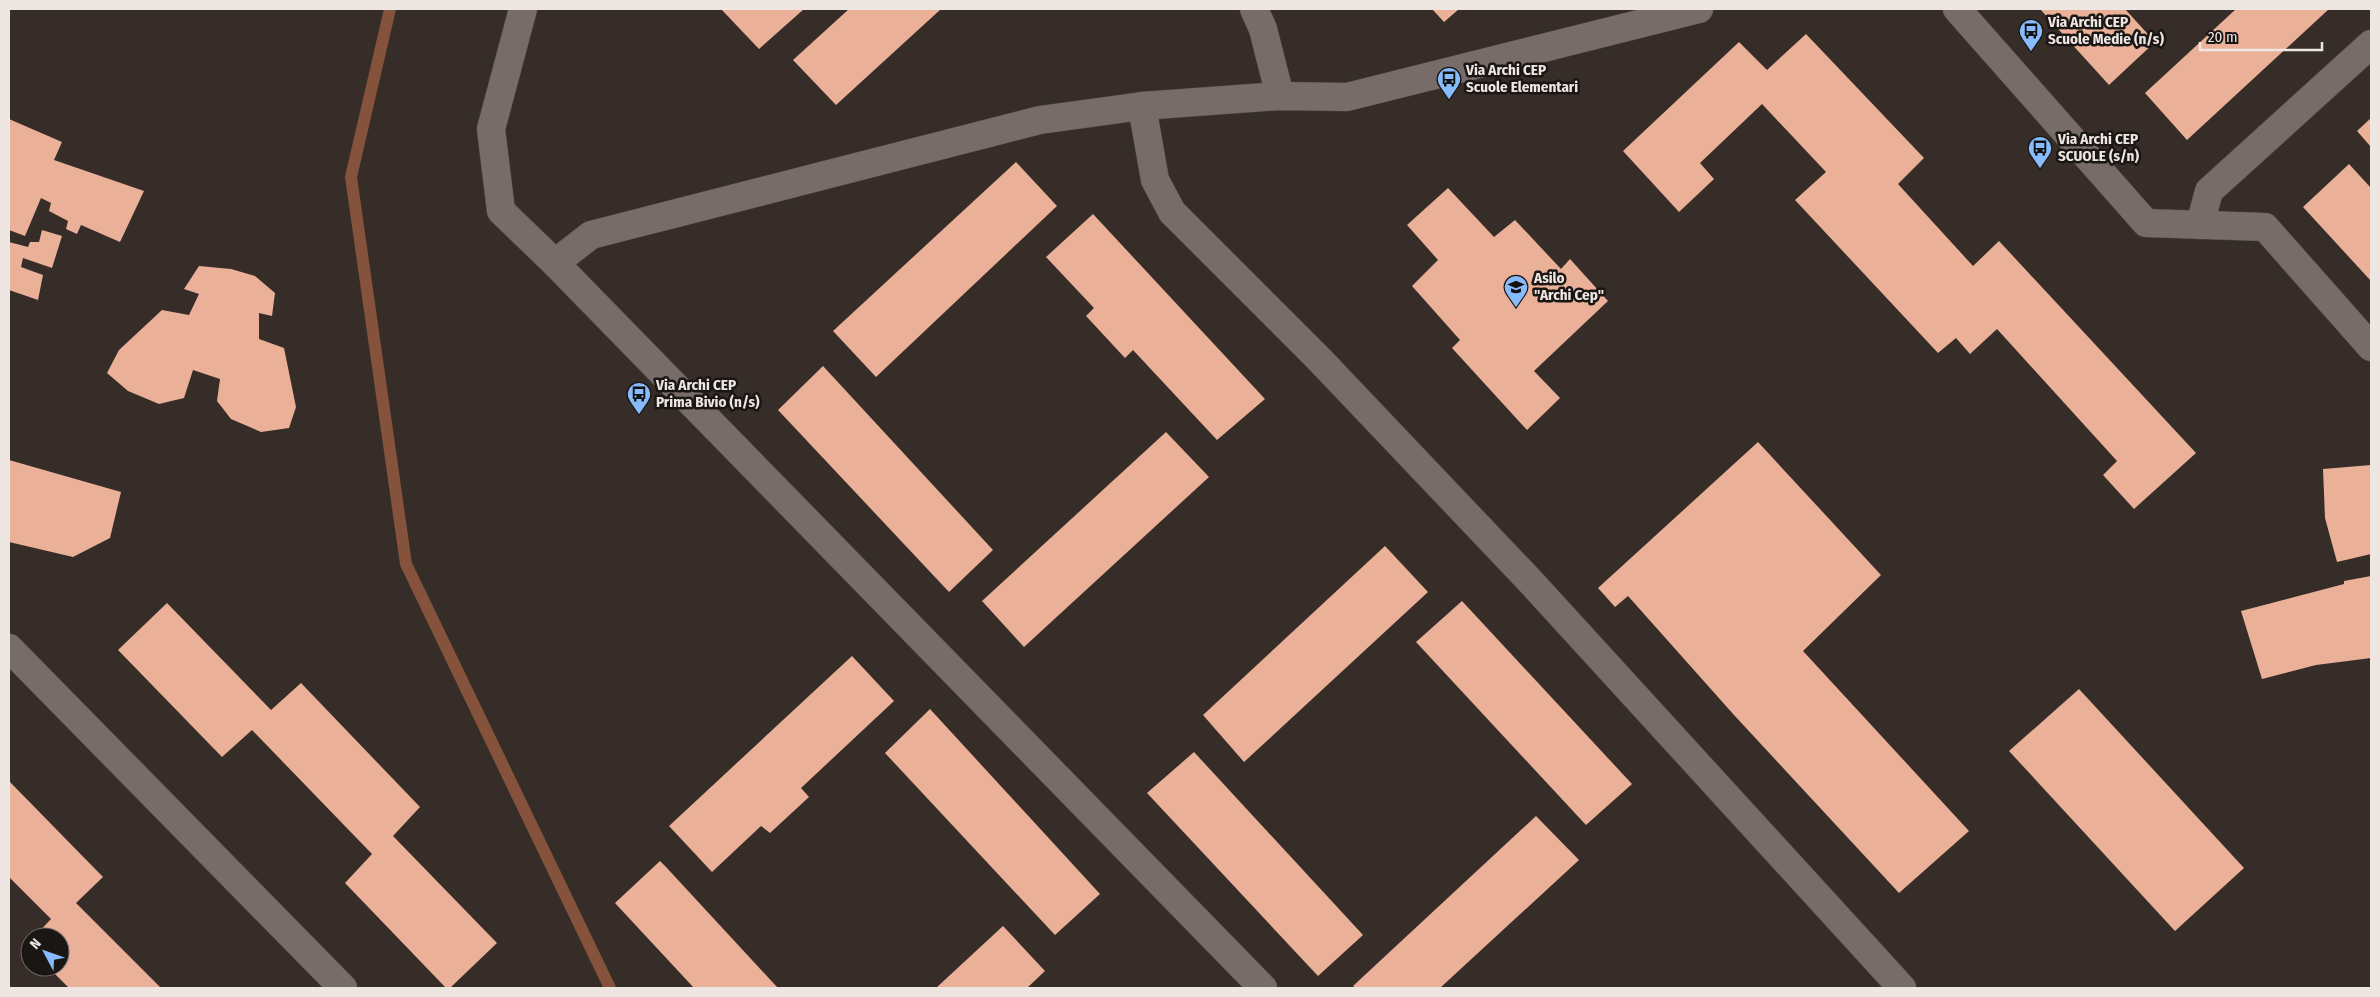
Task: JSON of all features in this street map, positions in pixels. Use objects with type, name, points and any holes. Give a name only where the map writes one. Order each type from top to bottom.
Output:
[{"type":"street","points":[[522,9],[491,129],[501,211],[555,263],[1262,988]]},
{"type":"street","points":[[1254,9],[1263,29],[1280,96]]},
{"type":"street","points":[[555,263],[591,235],[1040,120],[1142,106],[1280,96],[1347,98],[1699,9]]},
{"type":"street","points":[[1957,9],[2146,223],[2266,227],[2371,347]]},
{"type":"street","points":[[2200,225],[2209,191],[2371,44]]},
{"type":"street","points":[[1142,106],[1155,180],[1172,212],[1319,359],[1530,581],[1902,988]]},
{"type":"street","points":[[9,648],[343,988]]},
{"type":"building","points":[[721,9],[804,9],[759,49]]},
{"type":"building","points":[[849,9],[941,9],[836,105],[793,60]]},
{"type":"building","points":[[1432,9],[1459,9],[1444,22]]},
{"type":"building","points":[[2040,9],[2125,9],[2155,42],[2109,85]]},
{"type":"building","points":[[2236,9],[2329,9],[2187,140],[2145,93]]},
{"type":"building","points":[[1806,34],[1924,158],[1898,184],[1973,266],[1999,241],[2196,453],[2134,509],[2103,475],[2117,461],[1997,329],[1970,354],[1956,338],[1938,353],[1795,200],[1826,172],[1762,104],[1700,163],[1714,179],[1679,212],[1623,151],[1739,42],[1767,70]]},
{"type":"building","points":[[2371,118],[2371,147],[2357,131]]},
{"type":"building","points":[[9,119],[62,142],[54,160],[144,191],[120,242],[81,225],[77,234],[66,229],[68,221],[49,211],[51,203],[41,198],[25,236],[9,230]]},
{"type":"building","points":[[1016,162],[1057,206],[876,377],[833,331]]},
{"type":"building","points":[[2349,164],[2371,188],[2371,281],[2303,207]]},
{"type":"building","name":"Asilo \"Archi Cep\"","points":[[1448,188],[1494,237],[1515,220],[1561,269],[1570,259],[1608,301],[1534,371],[1560,398],[1527,430],[1452,348],[1460,340],[1412,286],[1438,260],[1407,225]]},
{"type":"building","points":[[1093,214],[1265,399],[1217,440],[1133,350],[1125,358],[1086,316],[1094,308],[1046,257]]},
{"type":"building","points":[[42,230],[62,236],[52,268],[23,258],[21,267],[43,275],[38,300],[9,290],[9,242],[28,247],[30,242],[39,242]]},
{"type":"building","points":[[199,266],[231,269],[255,276],[275,293],[272,316],[259,313],[259,339],[284,348],[296,407],[289,428],[261,432],[231,419],[217,401],[220,379],[193,370],[184,398],[159,404],[128,391],[107,373],[119,350],[162,310],[189,315],[199,294],[184,289]]},
{"type":"building","points":[[823,366],[993,550],[949,592],[778,410]]},
{"type":"building","points":[[1166,432],[1209,477],[1024,647],[982,601]]},
{"type":"building","points":[[1758,442],[1881,575],[1803,651],[1969,831],[1899,893],[1734,715],[1628,596],[1615,607],[1598,588]]},
{"type":"building","points":[[9,460],[121,492],[110,538],[73,557],[9,542]]},
{"type":"building","points":[[2371,465],[2371,554],[2337,562],[2325,518],[2323,469]]},
{"type":"building","points":[[1385,546],[1428,592],[1244,762],[1203,715]]},
{"type":"building","points":[[2371,576],[2371,658],[2316,665],[2262,679],[2241,611],[2344,584],[2344,581]]},
{"type":"building","points":[[1462,601],[1632,784],[1586,825],[1416,642]]},
{"type":"building","points":[[167,603],[271,710],[301,683],[420,807],[393,836],[497,943],[450,988],[446,988],[345,883],[372,854],[252,730],[222,757],[118,650]]},
{"type":"building","points":[[852,656],[894,701],[801,788],[809,797],[770,833],[761,826],[712,872],[669,826]]},
{"type":"building","points":[[2079,689],[2244,868],[2175,931],[2009,751]]},
{"type":"building","points":[[930,709],[1100,894],[1055,935],[885,753]]},
{"type":"building","points":[[1194,752],[1363,935],[1318,976],[1147,793]]},
{"type":"building","points":[[9,781],[103,877],[76,903],[161,988],[69,988],[58,977],[70,977],[70,927],[43,927],[51,919],[9,877]]},
{"type":"building","points":[[1536,816],[1579,860],[1440,988],[1356,988],[1353,986]]},
{"type":"building","points":[[660,861],[778,988],[694,988],[615,903]]},
{"type":"building","points":[[1003,926],[1045,971],[1027,988],[936,988]]},
{"type":"waterway","points":[[390,9],[351,177],[406,564],[610,988]]},
{"type":"place","name":"Via Archi CEP Scuole Medie (n/s)","points":[[2031,52]]},
{"type":"place","name":"Via Archi CEP Scuole Elementari","points":[[1449,100]]},
{"type":"place","name":"Via Archi CEP SCUOLE (s/n)","points":[[2040,169]]},
{"type":"place","name":"Asilo \"Archi Cep\"","points":[[1516,308]]},
{"type":"place","name":"Via Archi CEP Prima Bivio (n/s)","points":[[639,415]]}]
